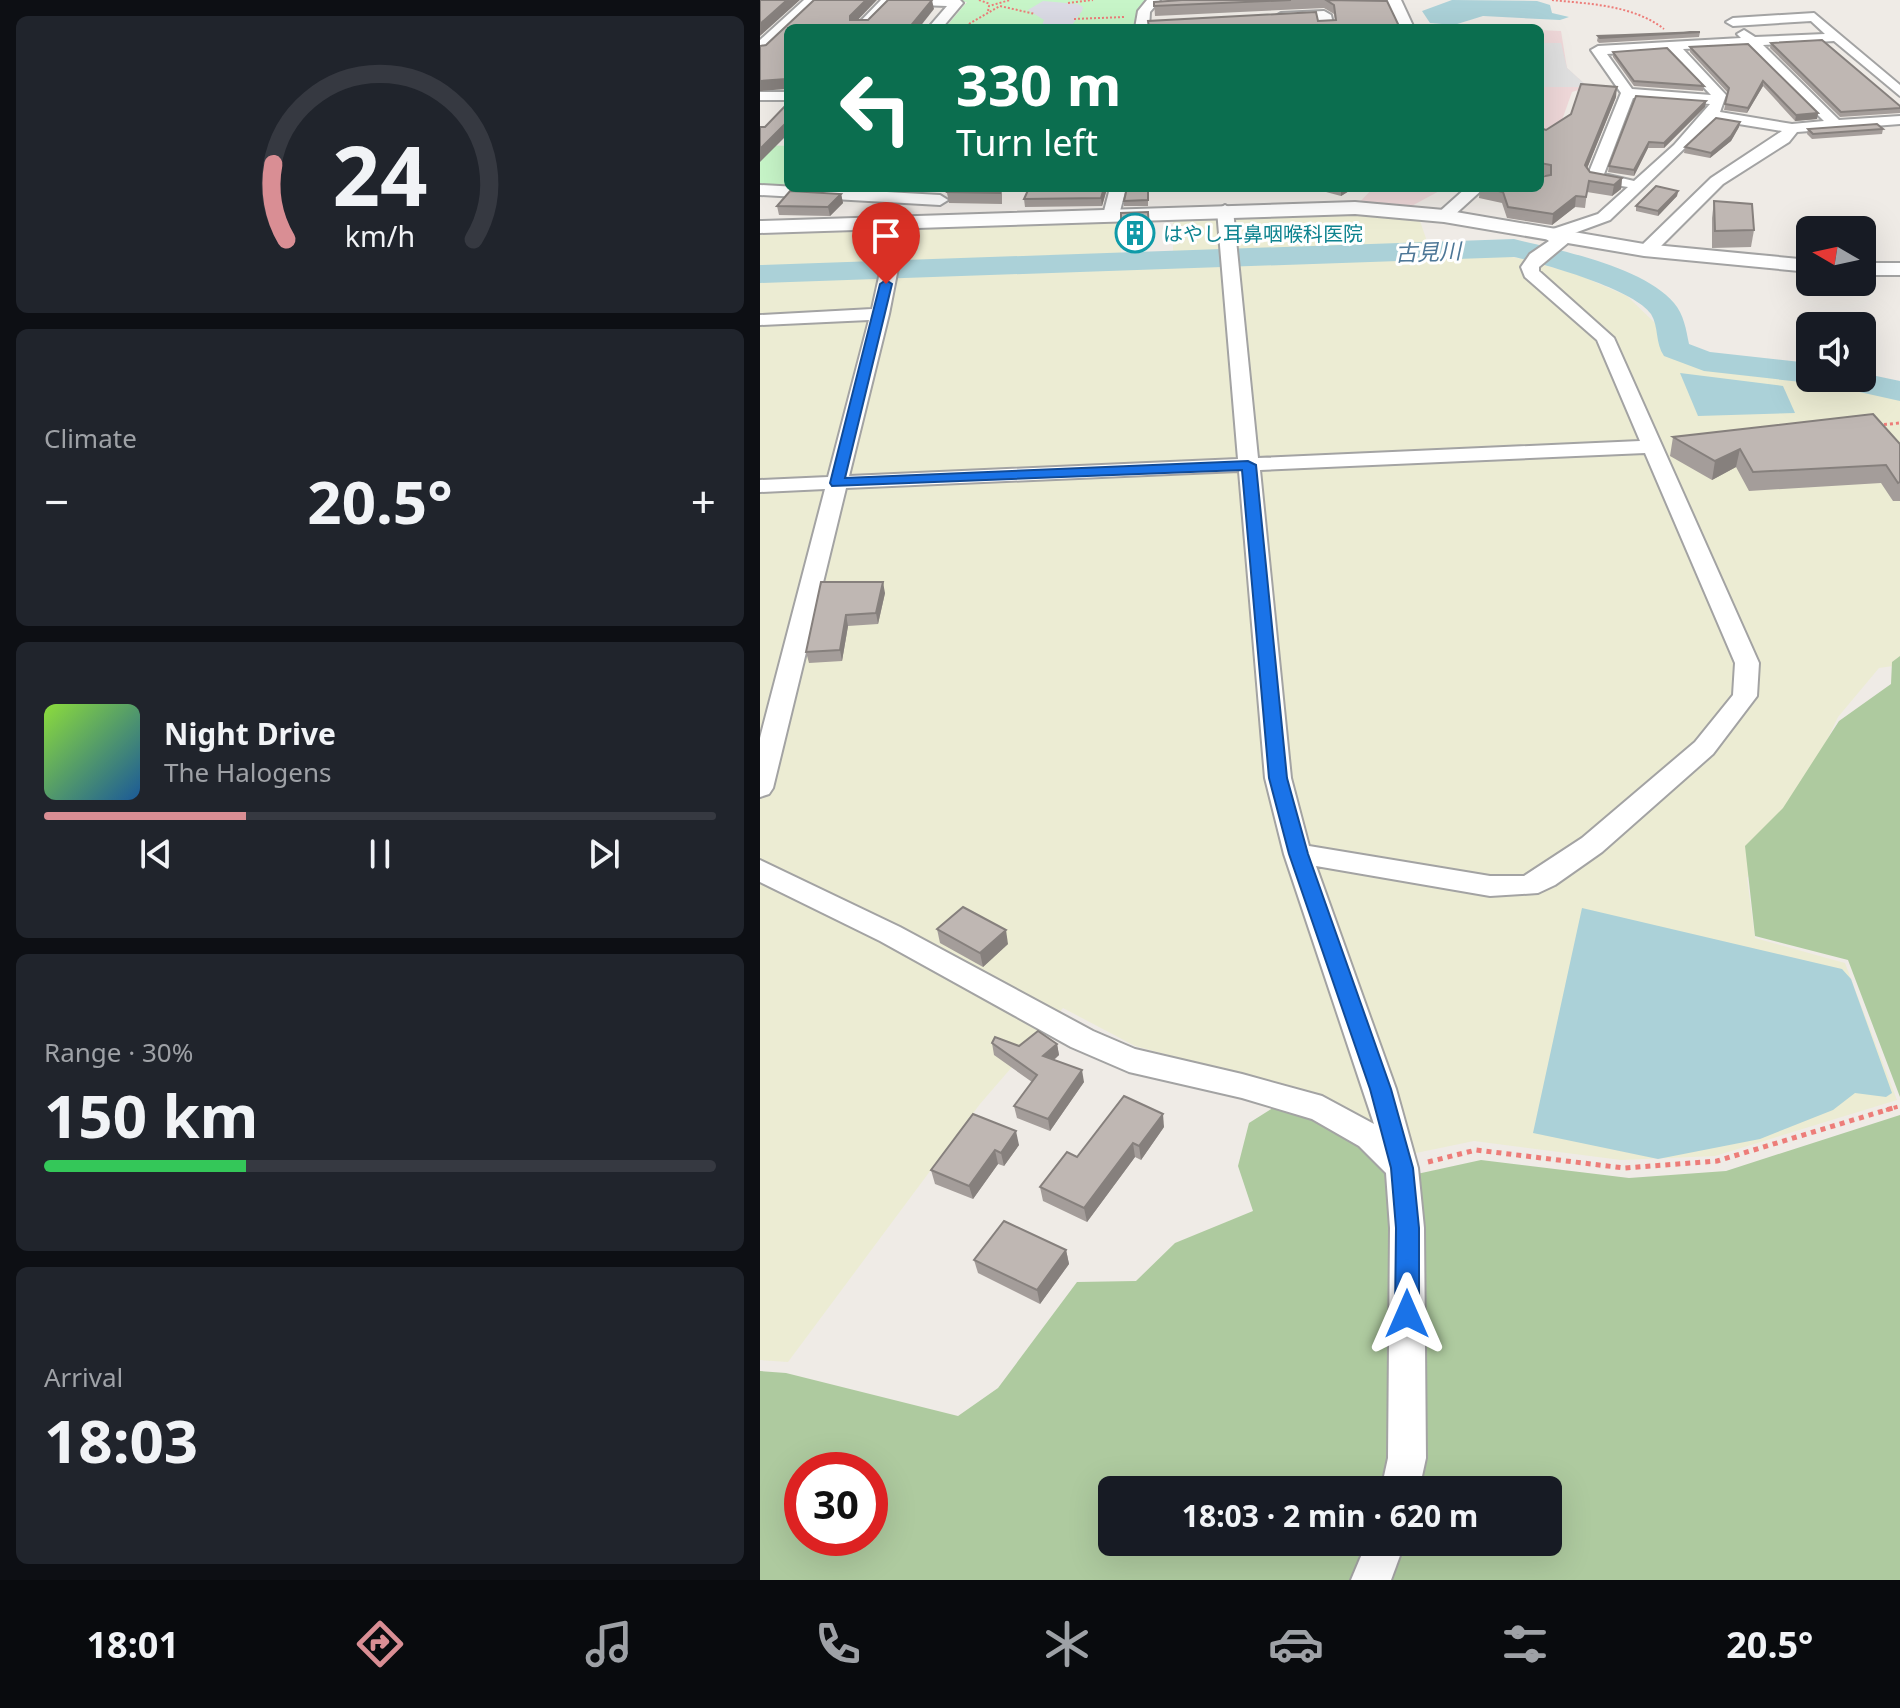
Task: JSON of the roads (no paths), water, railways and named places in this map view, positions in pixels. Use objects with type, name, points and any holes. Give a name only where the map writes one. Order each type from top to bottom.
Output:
[{"type":"street","points":[[787,24],[813,0]]},
{"type":"street","points":[[865,24],[889,0],[957,3],[939,24]]},
{"type":"street","points":[[1146,23],[1154,0]]},
{"type":"street","points":[[1393,0],[1404,24]]},
{"type":"street","points":[[1262,18],[1324,15],[1326,24]]},
{"type":"street","points":[[1835,124],[1733,22],[1814,17],[1900,92]]},
{"type":"street","points":[[760,49],[784,27]]},
{"type":"street","points":[[1298,854],[1490,886],[1528,886],[1545,878],[1592,845],[1708,743],[1745,696],[1748,669],[1605,338],[1535,278],[1530,267],[1550,246],[1604,217],[1711,115],[1719,95],[1664,29]]},
{"type":"street","points":[[1628,93],[1598,50],[1837,37]]},
{"type":"street","points":[[1628,93],[1719,100]]},
{"type":"street","points":[[1628,93],[1595,177],[1638,184]]},
{"type":"street","points":[[760,96],[784,96]]},
{"type":"street","points":[[1711,115],[1792,128],[1900,120]]},
{"type":"street","points":[[1647,250],[1717,181],[1784,139],[1792,128]]},
{"type":"street","points":[[760,190],[784,190]]},
{"type":"street","points":[[872,192],[944,194],[929,221]]},
{"type":"street","points":[[1111,215],[1117,192]]},
{"type":"street","points":[[1225,210],[1257,192]]},
{"type":"street","points":[[1444,216],[1471,192]]},
{"type":"street","points":[[760,227],[1355,208],[1444,216],[1550,246],[1647,250],[1796,265]]},
{"type":"street","points":[[1225,210],[1278,778],[1298,854],[1380,1089],[1402,1168],[1407,1228],[1407,1458],[1403,1476]]},
{"type":"street","points":[[760,788],[880,314],[899,222]]},
{"type":"street","points":[[1876,269],[1900,269]]},
{"type":"street","points":[[760,320],[880,314]]},
{"type":"street","points":[[760,486],[1651,447]]},
{"type":"street","points":[[760,870],[890,934],[1082,1039],[1129,1060],[1242,1086],[1322,1109],[1370,1137],[1402,1168]]},
{"type":"street","points":[[1371,1580],[1380,1556]]},
{"type":"water","points":[[1452,0],[1537,1],[1550,5],[1552,13],[1569,17],[1560,20],[1483,16],[1457,24],[1442,24],[1430,23],[1422,11]]},
{"type":"water","points":[[1680,373],[1783,386],[1795,413],[1698,416]]},
{"type":"water","points":[[1582,908],[1842,969],[1851,979],[1892,1093],[1886,1097],[1855,1093],[1833,1110],[1760,1139],[1658,1159],[1533,1133]]},
{"type":"waterway","name":"古見川","points":[[760,274],[1514,248],[1614,279],[1650,298],[1665,312],[1675,349],[1704,361],[1796,371]]},
{"type":"waterway","name":"古見川","points":[[1876,386],[1900,391]]},
{"type":"place","name":"はやし耳鼻咽喉科医院","points":[[1135,233]]}]
